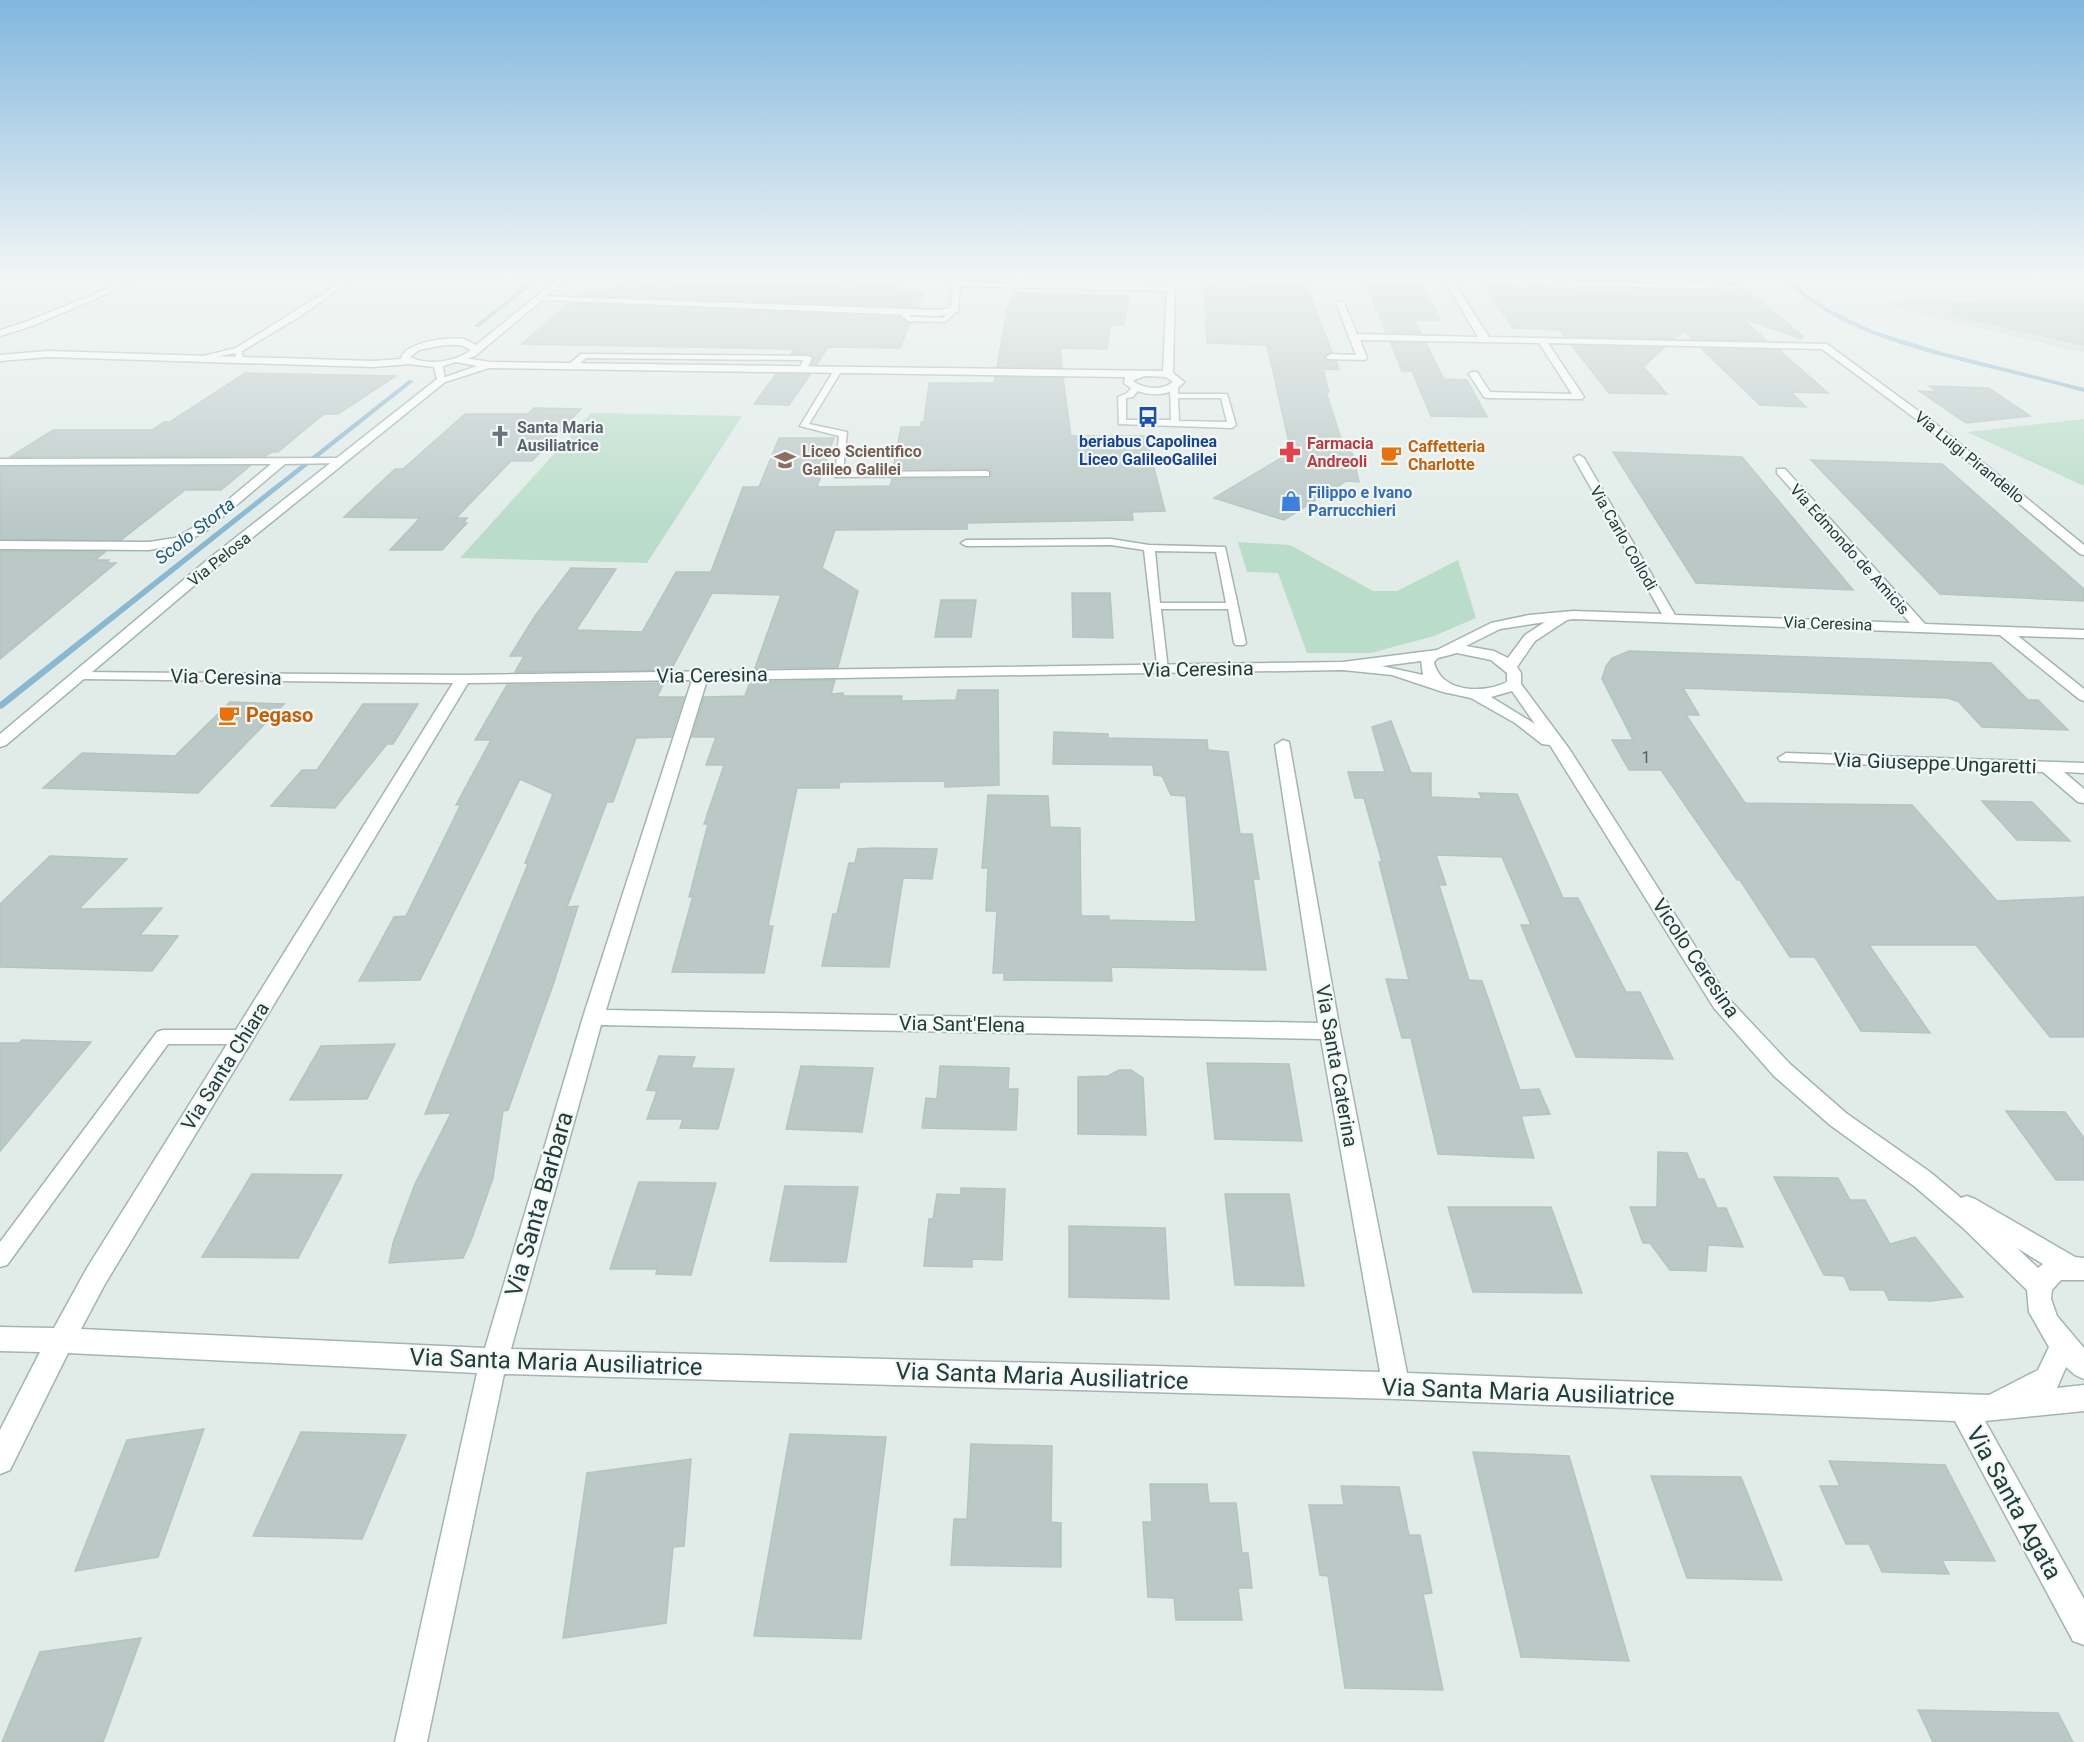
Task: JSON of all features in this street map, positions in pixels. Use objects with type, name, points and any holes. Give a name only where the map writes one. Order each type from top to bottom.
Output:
[{"type":"street","points":[[254,360],[351,363],[373,360]]},
{"type":"street","points":[[425,360],[438,364],[457,360]]},
{"type":"street","points":[[461,360],[489,365],[803,369],[1168,375],[1178,379],[1178,385],[1174,392],[1151,391],[1132,386],[1105,374]]},
{"type":"street","points":[[1168,360],[1168,375]]},
{"type":"street","points":[[1486,395],[1579,397],[1555,360]]},
{"type":"street","name":"Via Luigi Pirandello","points":[[1843,360],[1931,425],[2084,551]]},
{"type":"street","points":[[438,364],[442,380],[489,365]]},
{"type":"street","points":[[1132,386],[1129,378],[1137,374]]},
{"type":"street","points":[[1474,374],[1494,409]]},
{"type":"street","name":"Via Pelosa","points":[[0,742],[339,461],[442,380]]},
{"type":"street","name":"Via Carlo Collodi","points":[[1579,458],[1670,617]]},
{"type":"street","points":[[0,545],[149,546],[178,541],[202,528],[282,461]]},
{"type":"street","points":[[0,462],[339,461]]},
{"type":"street","name":"Via Edmondo de Amicis","points":[[1781,471],[1920,627]]},
{"type":"street","name":"Via Ceresina","points":[[81,675],[463,679],[1162,670],[1343,666],[1438,653],[1477,651],[1491,655],[1510,667],[1524,642],[1542,629],[1573,615]]},
{"type":"street","name":"Via Ceresina","points":[[1438,653],[1496,626],[1529,619],[1573,615],[2084,633]]},
{"type":"street","points":[[2002,630],[2084,696]]},
{"type":"street","points":[[1438,653],[1427,662],[1427,669],[1443,686]]},
{"type":"street","name":"Via Ceresina","points":[[1343,666],[1393,671],[1476,694],[1504,691],[1514,684]]},
{"type":"street","points":[[1510,667],[1514,673],[1514,684]]},
{"type":"street","name":"Via Santa Barbara","points":[[411,1742],[478,1419],[494,1360],[593,1017],[701,675]]},
{"type":"street","name":"Via Santa Chiara","points":[[0,1460],[41,1377],[96,1276],[463,679]]},
{"type":"street","name":"Vicolo Ceresina","points":[[1514,684],[1562,750],[1721,1003],[1782,1070],[1822,1105],[1922,1179],[2005,1251],[2039,1285],[2052,1271],[2077,1268]]},
{"type":"street","name":"Vicolo Ceresina","points":[[1476,694],[1520,720],[1562,750]]},
{"type":"street","name":"Via Santa Caterina","points":[[1283,745],[1330,1031],[1396,1386]]},
{"type":"street","name":"Via Giuseppe Ungaretti","points":[[1786,758],[2084,768]]},
{"type":"street","points":[[2048,767],[2084,798]]},
{"type":"street","name":"Via Sant'Elena","points":[[593,1017],[1330,1031]]},
{"type":"street","name":"Vicolo Ceresina","points":[[1922,1179],[2077,1268]]},
{"type":"street","points":[[2039,1285],[2037,1302],[2062,1347],[2084,1366]]},
{"type":"street","name":"Via Santa Maria Ausiliatrice","points":[[0,1339],[494,1360],[1396,1386],[1976,1408],[2084,1398]]},
{"type":"street","points":[[1976,1408],[2047,1379],[2062,1347]]},
{"type":"street","name":"Via Santa Agata","points":[[1976,1408],[2084,1630]]},
{"type":"lane","points":[[838,370],[804,426],[844,434],[838,475],[986,474]]},
{"type":"lane","points":[[1132,386],[1130,395],[1122,397],[1122,422],[1232,425],[1224,396],[1174,392],[1175,423]]},
{"type":"lane","points":[[966,543],[1111,542],[1149,548],[1221,549],[1240,643]]},
{"type":"lane","points":[[1149,548],[1162,670]]},
{"type":"lane","points":[[1155,606],[1232,606]]},
{"type":"lane","points":[[0,1258],[163,1037],[243,1037]]},
{"type":"green space","points":[[591,413],[742,416],[647,563],[460,558]]},
{"type":"green space","points":[[2084,419],[2084,486],[1967,432]]},
{"type":"green space","points":[[1238,542],[1290,545],[1373,591],[1397,591],[1458,560],[1476,618],[1434,636],[1371,653],[1307,653],[1278,573],[1247,572]]},
{"type":"building","points":[[998,360],[1061,360],[1062,367],[997,367]]},
{"type":"building","points":[[1270,360],[1336,361],[1339,370],[1323,369],[1329,392],[1326,392],[1345,451],[1351,451],[1353,455],[1359,482],[1346,481],[1284,520],[1214,498],[1291,452]]},
{"type":"building","points":[[1398,360],[1435,360],[1444,379],[1467,380],[1487,417],[1431,416],[1412,371],[1402,371]]},
{"type":"building","points":[[1583,360],[1650,360],[1642,365],[1667,394],[1609,393]]},
{"type":"building","points":[[1714,360],[1791,360],[1828,393],[1791,392],[1806,407],[1760,405]]},
{"type":"building","points":[[245,373],[396,376],[338,414],[324,414],[278,452],[265,456],[10,457],[53,430],[152,430],[164,422],[170,422]]},
{"type":"building","points":[[776,374],[810,375],[789,405],[754,404]]},
{"type":"building","points":[[995,377],[1063,378],[1071,436],[1146,436],[1165,511],[1132,512],[1133,520],[967,523],[967,529],[835,530],[822,568],[858,591],[838,667],[755,668],[781,595],[712,593],[671,670],[515,672],[524,656],[510,656],[535,616],[571,568],[616,569],[576,630],[642,632],[676,572],[711,572],[743,487],[759,487],[779,438],[834,438],[817,487],[890,486],[892,479],[991,478],[991,471],[986,469],[893,469],[901,427],[921,427],[921,422],[924,422],[929,383],[994,383]]},
{"type":"building","points":[[1929,386],[1989,388],[2030,416],[1966,423],[1919,391],[1937,392]]},
{"type":"building","points":[[534,408],[581,409],[532,461],[511,461],[456,518],[467,518],[463,523],[467,523],[442,550],[390,550],[420,518],[344,517],[395,469],[403,469],[465,414],[528,414]]},
{"type":"building","points":[[1613,452],[1742,457],[1853,590],[1696,583]]},
{"type":"building","points":[[1811,460],[1942,464],[2084,589],[2084,601],[1940,594]]},
{"type":"building","points":[[250,466],[221,490],[185,490],[121,540],[0,539],[0,467]]},
{"type":"building","points":[[0,551],[105,552],[95,560],[109,560],[106,563],[116,563],[0,659]]},
{"type":"building","points":[[1072,593],[1110,593],[1113,638],[1073,637]]},
{"type":"building","points":[[941,600],[976,600],[971,637],[935,637]]},
{"type":"building","points":[[1629,651],[1991,663],[2028,700],[2038,700],[2068,730],[1982,727],[1959,702],[1948,698],[1683,688],[1699,715],[1686,715],[1745,803],[1912,805],[1997,901],[2084,897],[2084,1037],[2050,1037],[1976,945],[1869,945],[1930,1033],[1861,1031],[1815,957],[1790,957],[1740,880],[1737,880],[1661,770],[1629,770],[1612,740],[1633,740],[1602,679],[1606,666],[1612,658]]},
{"type":"building","points":[[835,680],[831,694],[902,696],[901,701],[956,700],[958,690],[998,690],[999,785],[945,787],[945,781],[840,782],[839,788],[797,788],[768,926],[773,926],[764,973],[672,972],[693,896],[689,897],[708,824],[704,824],[724,765],[706,765],[716,737],[692,737],[704,697],[745,696],[750,682]]},
{"type":"building","points":[[664,683],[657,697],[684,697],[671,737],[636,738],[613,802],[607,802],[567,907],[578,906],[554,982],[508,1110],[503,1111],[493,1178],[463,1258],[389,1263],[393,1243],[415,1184],[451,1113],[425,1114],[528,864],[525,863],[553,794],[520,779],[420,980],[359,981],[394,917],[406,916],[461,804],[456,805],[491,740],[475,740],[507,685]]},
{"type":"building","points":[[230,702],[284,704],[198,793],[43,788],[82,753],[175,756]]},
{"type":"building","points":[[363,704],[418,704],[393,744],[387,744],[335,808],[271,806],[302,770],[317,770]]},
{"type":"building","points":[[1391,721],[1411,773],[1431,773],[1431,797],[1482,799],[1479,793],[1517,794],[1563,898],[1578,898],[1626,992],[1640,992],[1673,1059],[1576,1057],[1521,925],[1531,925],[1502,857],[1436,855],[1446,885],[1439,885],[1469,980],[1482,981],[1520,1090],[1539,1089],[1550,1114],[1521,1116],[1534,1158],[1438,1154],[1411,1038],[1402,1038],[1386,979],[1409,980],[1379,862],[1382,862],[1364,798],[1355,798],[1348,772],[1385,772],[1372,727]]},
{"type":"building","points":[[1054,732],[1108,734],[1108,738],[1207,740],[1208,750],[1228,752],[1240,834],[1252,834],[1259,879],[1253,879],[1266,970],[1111,967],[1112,981],[1004,980],[1004,973],[993,973],[997,911],[986,911],[988,868],[982,868],[988,795],[1048,796],[1050,827],[1080,828],[1081,916],[1109,916],[1109,920],[1196,922],[1186,796],[1171,795],[1162,776],[1154,775],[1153,765],[1053,764]]},
{"type":"building","points":[[1982,801],[2032,802],[2070,841],[2017,840]]},
{"type":"building","points":[[858,849],[937,849],[932,879],[903,878],[889,967],[822,966],[833,914],[837,914],[849,863],[855,863]]},
{"type":"building","points":[[50,856],[127,859],[79,909],[162,908],[140,935],[178,936],[152,971],[0,967],[0,904]]},
{"type":"building","points":[[22,1040],[91,1042],[0,1151],[0,1043],[19,1043]]},
{"type":"building","points":[[395,1044],[367,1099],[290,1100],[321,1046]]},
{"type":"building","points":[[659,1056],[695,1057],[691,1068],[734,1069],[718,1129],[680,1128],[683,1119],[647,1119],[657,1091],[647,1090]]},
{"type":"building","points":[[1207,1063],[1289,1064],[1302,1141],[1215,1139]]},
{"type":"building","points":[[801,1066],[873,1068],[862,1132],[786,1129]]},
{"type":"building","points":[[940,1066],[1009,1068],[1008,1089],[1018,1089],[1016,1130],[922,1128],[926,1098],[937,1099]]},
{"type":"building","points":[[1119,1070],[1131,1070],[1143,1078],[1146,1135],[1078,1134],[1078,1077],[1108,1076]]},
{"type":"building","points":[[2006,1111],[2065,1112],[2084,1138],[2084,1180],[2056,1180]]},
{"type":"building","points":[[1658,1152],[1687,1153],[1698,1179],[1704,1179],[1717,1208],[1726,1208],[1743,1247],[1708,1245],[1706,1271],[1670,1270],[1650,1243],[1643,1243],[1630,1207],[1657,1207]]},
{"type":"building","points":[[252,1174],[342,1175],[298,1258],[202,1257]]},
{"type":"building","points":[[1774,1177],[1838,1178],[1850,1200],[1865,1200],[1890,1244],[1915,1237],[1963,1297],[1931,1301],[1889,1300],[1884,1290],[1850,1290],[1844,1276],[1824,1275]]},
{"type":"building","points":[[639,1182],[716,1183],[691,1275],[656,1274],[657,1269],[610,1269]]},
{"type":"building","points":[[785,1186],[858,1187],[846,1262],[770,1261]]},
{"type":"building","points":[[961,1188],[1005,1189],[1002,1260],[972,1259],[972,1267],[924,1266],[929,1219],[933,1219],[937,1194],[961,1195]]},
{"type":"building","points":[[1225,1194],[1289,1194],[1304,1286],[1235,1285]]},
{"type":"building","points":[[1448,1207],[1551,1207],[1582,1293],[1473,1292]]},
{"type":"building","points":[[1069,1226],[1165,1228],[1169,1299],[1069,1297]]},
{"type":"building","points":[[204,1429],[158,1557],[75,1571],[127,1440]]},
{"type":"building","points":[[301,1432],[406,1435],[362,1539],[253,1536]]},
{"type":"building","points":[[790,1434],[886,1437],[861,1639],[754,1636]]},
{"type":"building","points":[[971,1444],[1052,1446],[1051,1522],[1061,1523],[1061,1567],[951,1565],[954,1519],[967,1519]]},
{"type":"building","points":[[1473,1452],[1569,1456],[1629,1661],[1521,1657]]},
{"type":"building","points":[[691,1459],[684,1546],[673,1547],[666,1623],[563,1638],[587,1473]]},
{"type":"building","points":[[1829,1461],[1945,1465],[1995,1561],[1942,1560],[1949,1574],[1882,1572],[1869,1544],[1846,1544],[1820,1486],[1840,1486]]},
{"type":"building","points":[[1651,1476],[1741,1477],[1782,1580],[1687,1578]]},
{"type":"building","points":[[1150,1484],[1207,1484],[1209,1503],[1236,1503],[1242,1553],[1248,1553],[1252,1588],[1238,1588],[1242,1620],[1176,1620],[1174,1598],[1148,1597],[1143,1522],[1152,1522]]},
{"type":"building","points":[[1341,1486],[1399,1487],[1409,1535],[1420,1535],[1432,1593],[1423,1594],[1443,1690],[1345,1688],[1328,1576],[1320,1575],[1309,1505],[1344,1505]]},
{"type":"building","points":[[141,1638],[103,1742],[2,1742],[40,1652]]},
{"type":"building","points":[[1918,1710],[2058,1713],[2073,1742],[1933,1742]]},
{"type":"waterway","points":[[1965,360],[2084,390]]},
{"type":"waterway","name":"Scolo Storta","points":[[0,706],[411,381]]},
{"type":"place","name":"beriabus Capolinea Liceo GalileoGalilei","points":[[1148,417]]},
{"type":"place","name":"Santa Maria Ausiliatrice","points":[[500,436]]},
{"type":"place","name":"Farmacia Andreoli","points":[[1290,452]]},
{"type":"place","name":"Caffetteria Charlotte","points":[[1391,455]]},
{"type":"place","name":"Liceo Scientifico Galileo Galilei","points":[[785,460]]},
{"type":"place","name":"Filippo e Ivano Parrucchieri","points":[[1291,501]]},
{"type":"place","name":"Pegaso","points":[[229,715]]}]
